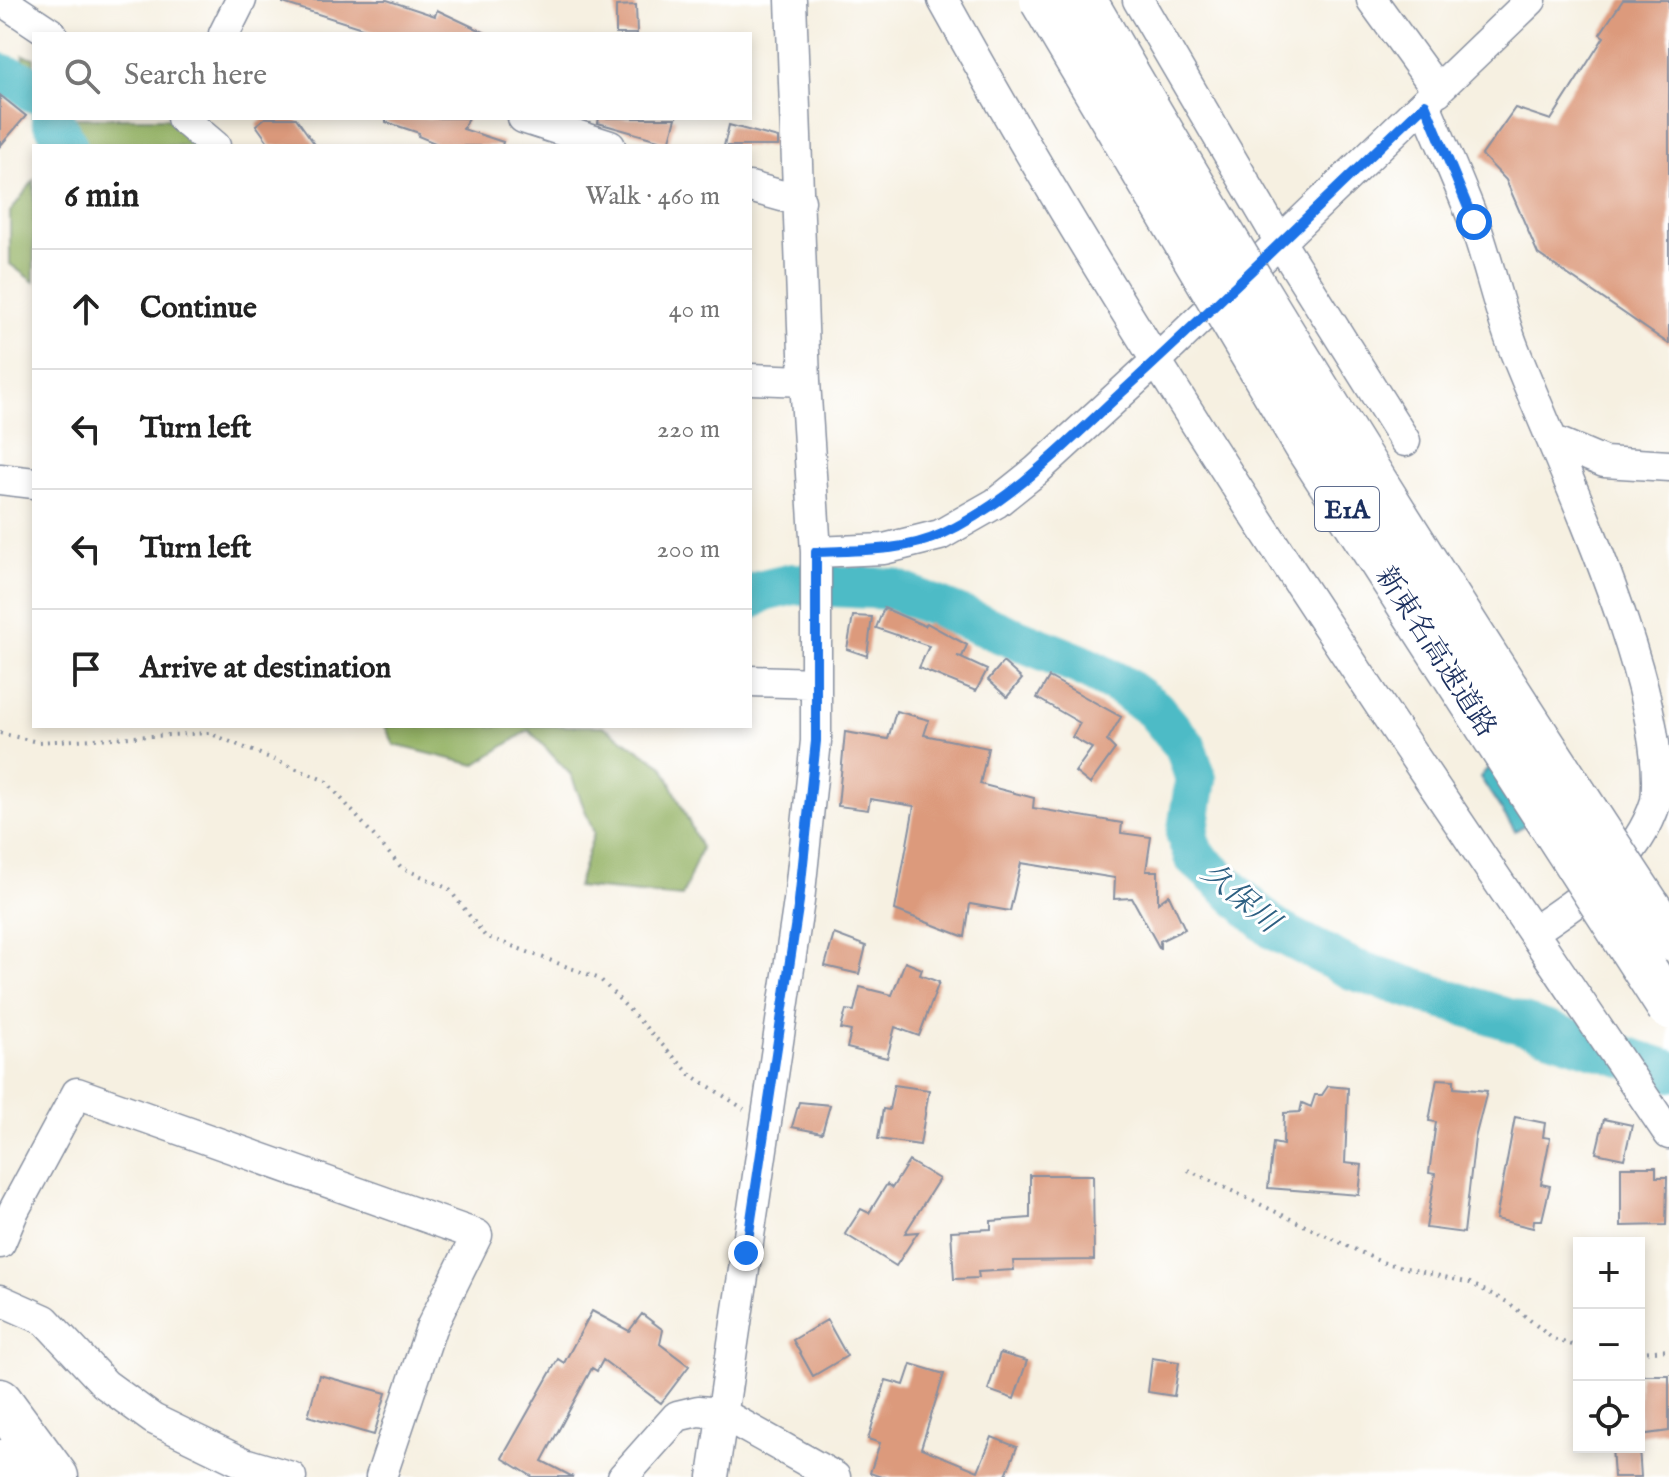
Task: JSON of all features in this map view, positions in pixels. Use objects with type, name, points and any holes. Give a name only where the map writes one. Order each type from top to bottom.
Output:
[{"type":"highway","name":"新東名高速道路","points":[[1042,0],[1308,448],[1669,1007]]},
{"type":"highway","name":"新東名高速道路","points":[[1084,0],[1166,141],[1352,441],[1669,938]]},
{"type":"highway","points":[[0,1401],[56,1477]]},
{"type":"highway","points":[[0,1462],[11,1477]]},
{"type":"street","points":[[1,0],[49,32]]},
{"type":"street","points":[[225,32],[241,0]]},
{"type":"street","points":[[713,1477],[799,901],[816,741],[816,558],[805,381],[791,0]]},
{"type":"street","points":[[943,0],[1156,361],[1669,1134]]},
{"type":"street","points":[[1138,0],[1280,242],[1405,441]]},
{"type":"street","points":[[1372,0],[1432,98],[1513,346],[1612,571],[1651,689],[1659,730],[1661,813],[1601,883],[1534,931]]},
{"type":"street","points":[[816,558],[884,549],[940,535],[996,503],[1036,471],[1156,361],[1531,0]]},
{"type":"street","points":[[185,120],[213,144]]},
{"type":"street","points":[[529,120],[604,144]]},
{"type":"street","points":[[752,188],[800,201]]},
{"type":"street","points":[[752,379],[805,381]]},
{"type":"street","points":[[1552,440],[1604,462],[1669,466]]},
{"type":"street","points":[[0,479],[32,483]]},
{"type":"street","points":[[752,681],[816,683]]},
{"type":"street","points":[[0,1243],[14,1210],[77,1093],[477,1235],[431,1328],[381,1477]]},
{"type":"street","points":[[0,1300],[45,1320],[105,1384],[153,1419],[244,1463],[291,1477]]},
{"type":"street","points":[[623,1477],[677,1416],[698,1411],[721,1413],[835,1477]]},
{"type":"path","points":[[0,733],[37,742],[209,733],[326,781],[401,867],[449,889],[485,936],[600,979],[690,1074],[766,1124]]},
{"type":"path","points":[[1188,1170],[1381,1262],[1470,1283],[1509,1303],[1553,1339],[1573,1345]]},
{"type":"path","points":[[1645,1352],[1669,1350]]},
{"type":"green space","points":[[23,55],[32,57],[32,96]]},
{"type":"green space","points":[[37,120],[169,120],[199,144],[43,144]]},
{"type":"green space","points":[[32,183],[32,280],[10,264],[10,212]]},
{"type":"green space","points":[[386,728],[606,728],[663,766],[701,848],[682,897],[577,887],[594,833],[571,775],[529,730],[475,765],[394,745]]},
{"type":"water","points":[[1488,768],[1554,808],[1515,831],[1480,777]]},
{"type":"building","points":[[283,0],[387,0],[435,16],[437,10],[484,32],[375,32],[283,3]]},
{"type":"building","points":[[1623,0],[1669,0],[1669,344],[1538,254],[1506,180],[1482,155],[1515,108],[1551,120],[1604,37],[1600,34]]},
{"type":"building","points":[[636,5],[637,32],[616,32],[616,6]]},
{"type":"building","points":[[0,95],[26,116],[0,146]]},
{"type":"building","points":[[262,120],[297,120],[315,144],[270,144],[256,125]]},
{"type":"building","points":[[467,120],[463,129],[503,142],[437,144],[418,136],[419,133],[386,122]]},
{"type":"building","points":[[599,120],[675,120],[669,143],[598,123]]},
{"type":"building","points":[[729,125],[778,138],[778,146],[724,144]]},
{"type":"building","points":[[884,608],[925,626],[927,623],[967,645],[962,657],[957,656],[987,670],[976,691],[919,668],[929,646],[876,628]]},
{"type":"building","points":[[853,616],[872,617],[867,656],[847,649]]},
{"type":"building","points":[[1003,662],[1022,679],[1007,697],[988,680]]},
{"type":"building","points":[[1049,677],[1121,717],[1107,741],[1115,749],[1090,784],[1075,772],[1092,748],[1072,737],[1080,723],[1037,698]]},
{"type":"building","points":[[896,711],[929,720],[924,735],[988,748],[980,784],[1034,798],[1033,808],[1122,823],[1121,833],[1151,837],[1146,871],[1158,871],[1158,903],[1169,895],[1185,929],[1160,941],[1160,949],[1132,898],[1114,899],[1115,878],[1021,863],[1010,911],[970,904],[965,937],[895,910],[914,806],[870,799],[868,810],[838,806],[845,732],[888,739]]},
{"type":"building","points":[[834,934],[866,946],[859,974],[825,966]]},
{"type":"building","points":[[905,962],[922,969],[920,975],[939,982],[919,1036],[895,1027],[887,1058],[847,1048],[851,1031],[841,1029],[846,1010],[854,1011],[860,987],[892,995]]},
{"type":"building","points":[[1437,1079],[1454,1080],[1454,1088],[1487,1091],[1475,1138],[1464,1233],[1426,1228],[1435,1174],[1429,1173],[1436,1122],[1429,1121]]},
{"type":"building","points":[[894,1085],[929,1090],[920,1145],[878,1139],[883,1109],[889,1110]]},
{"type":"building","points":[[1328,1086],[1348,1088],[1345,1163],[1362,1165],[1359,1195],[1268,1188],[1273,1143],[1283,1145],[1284,1113],[1300,1112],[1302,1103],[1311,1107],[1315,1095],[1322,1095]]},
{"type":"building","points":[[799,1102],[830,1105],[822,1133],[792,1127]]},
{"type":"building","points":[[1515,1117],[1545,1123],[1543,1137],[1550,1138],[1541,1184],[1550,1186],[1542,1220],[1534,1220],[1533,1228],[1496,1219]]},
{"type":"building","points":[[1604,1119],[1632,1125],[1624,1159],[1596,1153]]},
{"type":"building","points":[[909,1161],[939,1179],[905,1233],[918,1232],[896,1266],[845,1234],[861,1209],[869,1213],[887,1184],[892,1188]]},
{"type":"building","points":[[1621,1167],[1656,1167],[1656,1177],[1667,1177],[1666,1225],[1621,1226]]},
{"type":"building","points":[[1030,1175],[1093,1175],[1094,1260],[1013,1261],[1014,1270],[978,1272],[979,1278],[954,1279],[951,1231],[991,1229],[991,1221],[1030,1218]]},
{"type":"building","points":[[592,1311],[629,1331],[642,1314],[663,1330],[660,1344],[689,1366],[661,1403],[603,1360],[597,1371],[592,1368],[542,1461],[573,1477],[533,1477],[502,1458],[558,1359],[564,1363]]},
{"type":"building","points":[[827,1320],[847,1356],[813,1376],[793,1340]]},
{"type":"building","points":[[1000,1353],[1027,1361],[1014,1399],[988,1390]]},
{"type":"building","points":[[1152,1358],[1179,1362],[1174,1396],[1148,1392]]},
{"type":"building","points":[[911,1364],[944,1374],[921,1448],[978,1471],[992,1437],[1017,1447],[1005,1477],[881,1477],[870,1473],[880,1443],[868,1439],[886,1380],[904,1385]]},
{"type":"building","points":[[319,1375],[386,1393],[374,1435],[308,1416]]},
{"type":"building","points":[[1645,1375],[1669,1375],[1669,1431],[1645,1434]]},
{"type":"building","points":[[1612,1453],[1639,1453],[1641,1477],[1614,1477]]},
{"type":"waterway","name":"久保川","points":[[0,74],[22,81],[32,90]]},
{"type":"waterway","name":"久保川","points":[[53,120],[66,144]]},
{"type":"waterway","name":"久保川","points":[[752,597],[759,592],[793,584],[892,589],[1079,664],[1122,686],[1154,709],[1185,746],[1196,779],[1187,836],[1194,856],[1274,929],[1352,969],[1669,1071]]},
{"type":"route","points":[[746,1253],[799,901],[816,741],[816,552],[884,549],[940,535],[996,503],[1036,471],[1156,361],[1425,104],[1474,222]]}]
